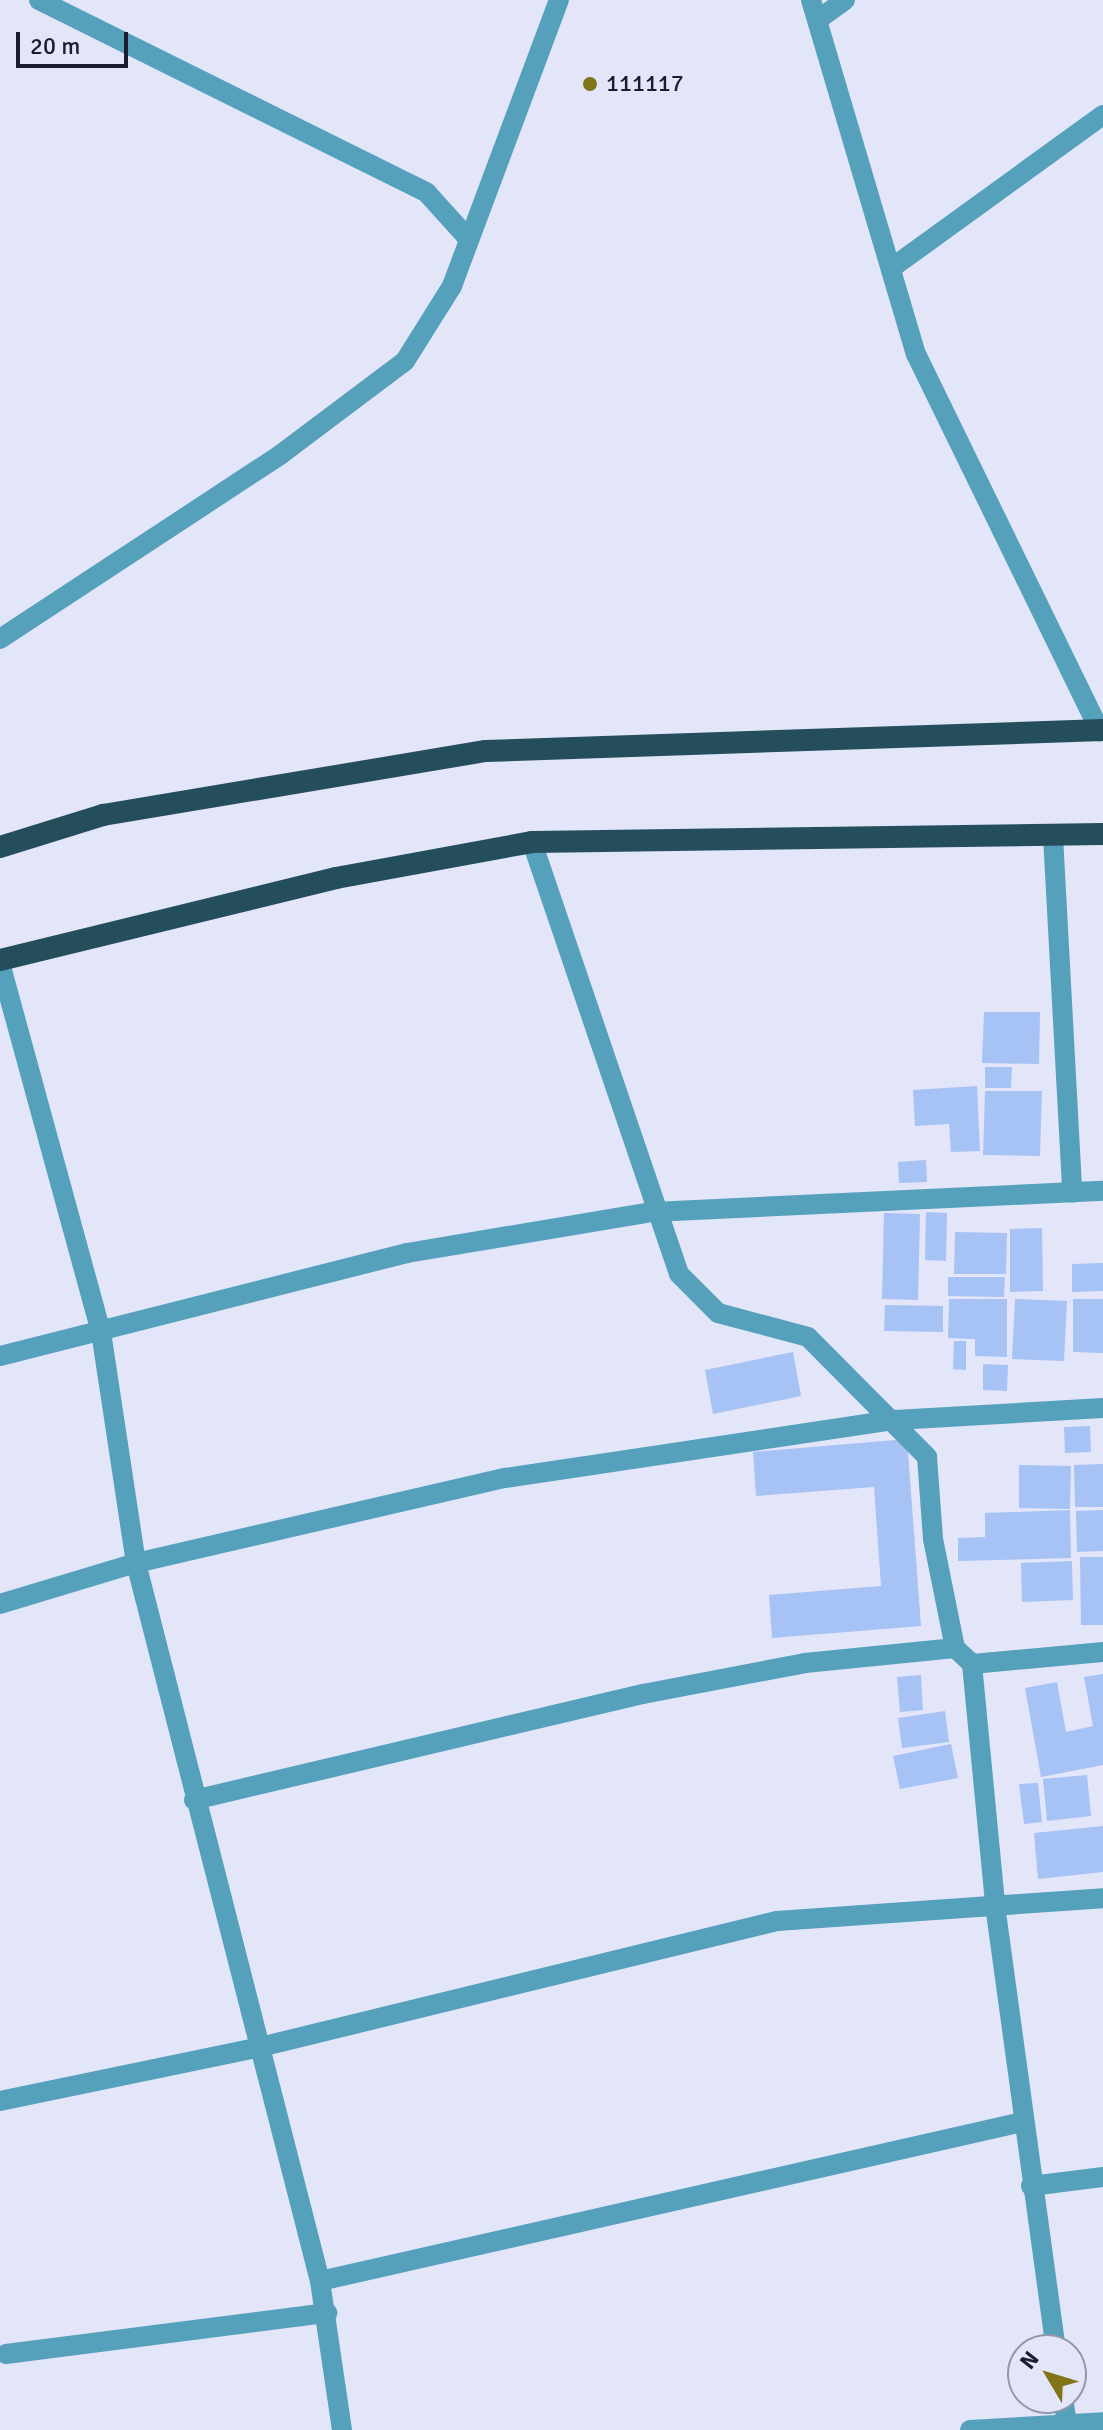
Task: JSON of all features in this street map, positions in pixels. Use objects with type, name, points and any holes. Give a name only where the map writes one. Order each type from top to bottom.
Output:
[{"type":"highway","points":[[0,847],[103,815],[486,751],[1102,730]]},
{"type":"highway","points":[[0,962],[336,878],[532,842],[1103,834]]},
{"type":"street","points":[[39,0],[427,193],[465,235]]},
{"type":"street","points":[[0,639],[280,455],[405,361],[452,286],[465,235],[495,177],[559,0]]},
{"type":"street","points":[[845,0],[815,9],[916,354],[1102,730]]},
{"type":"street","points":[[893,267],[1103,115]]},
{"type":"street","points":[[1053,836],[1072,1192]]},
{"type":"street","points":[[532,842],[653,1212],[679,1274],[718,1313],[808,1337],[895,1420],[927,1457],[933,1539],[955,1648],[972,1664],[995,1905],[1022,2122],[1054,2334]]},
{"type":"street","points":[[0,962],[101,1332],[136,1563],[256,2048],[320,2281],[342,2430]]},
{"type":"street","points":[[0,1356],[407,1253],[653,1212],[1103,1191]]},
{"type":"street","points":[[0,1604],[136,1563],[505,1478],[895,1420],[1103,1408]]},
{"type":"street","points":[[194,1800],[658,1691],[805,1663],[955,1648]]},
{"type":"street","points":[[972,1664],[1103,1652]]},
{"type":"street","points":[[0,2101],[256,2048],[777,1921],[1103,1898]]},
{"type":"street","points":[[320,2281],[1022,2122]]},
{"type":"street","points":[[1031,2186],[1103,2177]]},
{"type":"street","points":[[6,2354],[327,2313]]},
{"type":"street","points":[[1066,2414],[1067,2423]]},
{"type":"street","points":[[970,2430],[1103,2422]]},
{"type":"building","points":[[984,1012],[1040,1012],[1039,1064],[982,1063]]},
{"type":"building","points":[[985,1067],[1012,1067],[1011,1088],[985,1088]]},
{"type":"building","points":[[977,1086],[980,1151],[951,1152],[949,1124],[915,1126],[913,1090]]},
{"type":"building","points":[[985,1091],[1042,1091],[1040,1156],[983,1155]]},
{"type":"building","points":[[926,1160],[927,1182],[899,1183],[898,1162]]},
{"type":"building","points":[[926,1212],[947,1213],[946,1261],[925,1260]]},
{"type":"building","points":[[884,1213],[920,1214],[918,1300],[882,1299]]},
{"type":"building","points":[[1042,1228],[1043,1291],[1010,1292],[1010,1229]]},
{"type":"building","points":[[955,1232],[1007,1233],[1006,1274],[954,1274]]},
{"type":"building","points":[[1103,1263],[1103,1291],[1072,1292],[1072,1264]]},
{"type":"building","points":[[948,1277],[1005,1277],[1004,1297],[948,1296]]},
{"type":"building","points":[[949,1299],[1007,1299],[1007,1357],[975,1356],[975,1339],[948,1338]]},
{"type":"building","points":[[1015,1299],[1067,1301],[1064,1361],[1012,1359]]},
{"type":"building","points":[[1073,1299],[1103,1299],[1103,1353],[1073,1352]]},
{"type":"building","points":[[885,1305],[943,1306],[943,1332],[884,1331]]},
{"type":"building","points":[[954,1341],[966,1341],[966,1370],[953,1369]]},
{"type":"building","points":[[793,1352],[801,1396],[713,1414],[705,1370]]},
{"type":"building","points":[[983,1364],[1008,1365],[1007,1391],[983,1390]]},
{"type":"building","points":[[1090,1426],[1091,1452],[1065,1453],[1064,1427]]},
{"type":"building","points":[[907,1439],[921,1626],[772,1638],[769,1595],[881,1586],[874,1487],[756,1496],[753,1452]]},
{"type":"building","points":[[1103,1464],[1103,1507],[1075,1507],[1074,1465]]},
{"type":"building","points":[[1019,1465],[1071,1466],[1070,1509],[1019,1508]]},
{"type":"building","points":[[1070,1510],[1071,1558],[958,1561],[958,1538],[985,1537],[985,1513]]},
{"type":"building","points":[[1103,1510],[1103,1551],[1077,1552],[1076,1511]]},
{"type":"building","points":[[1080,1557],[1103,1557],[1103,1625],[1081,1625]]},
{"type":"building","points":[[1072,1561],[1073,1600],[1022,1602],[1021,1563]]},
{"type":"building","points":[[1103,1674],[1103,1765],[1041,1777],[1025,1688],[1057,1682],[1066,1732],[1093,1726],[1084,1677]]},
{"type":"building","points":[[921,1675],[923,1710],[900,1712],[897,1677]]},
{"type":"building","points":[[945,1711],[949,1742],[902,1748],[898,1718]]},
{"type":"building","points":[[951,1744],[958,1778],[900,1789],[893,1756]]},
{"type":"building","points":[[1087,1775],[1091,1816],[1047,1821],[1043,1779]]},
{"type":"building","points":[[1038,1783],[1042,1822],[1024,1824],[1019,1784]]},
{"type":"building","points":[[1103,1826],[1103,1872],[1038,1879],[1034,1833]]},
{"type":"place","name":"111117","points":[[590,84]]}]
